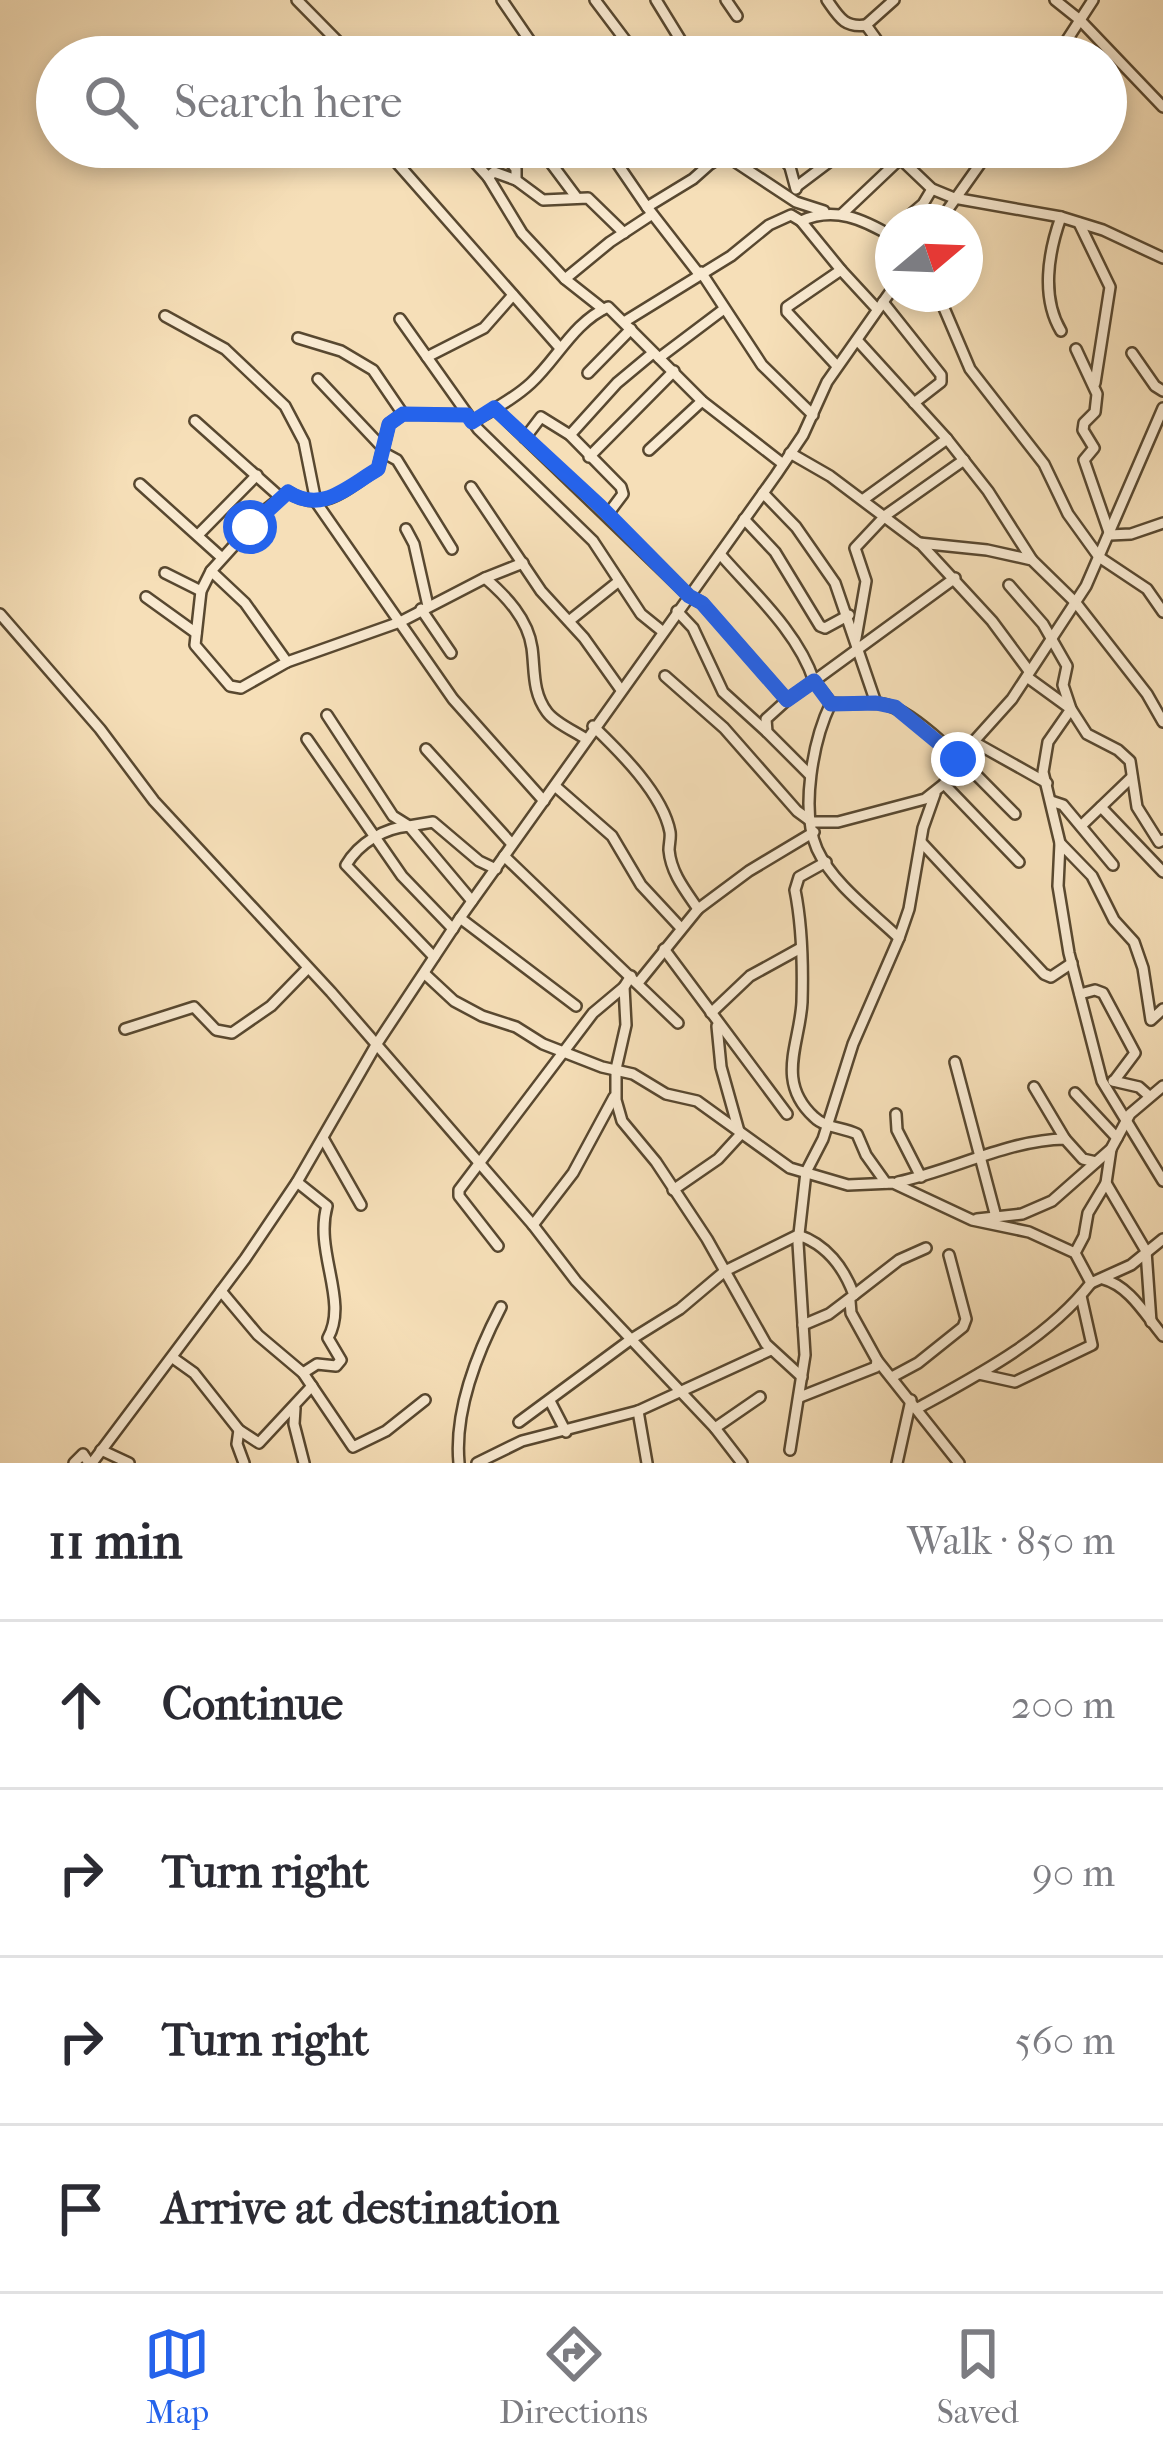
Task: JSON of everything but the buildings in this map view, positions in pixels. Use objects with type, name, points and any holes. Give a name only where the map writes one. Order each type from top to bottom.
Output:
[{"type":"street","points":[[297,0],[332,36]]},
{"type":"street","points":[[502,0],[527,36]]},
{"type":"street","points":[[595,0],[622,36]]},
{"type":"street","points":[[656,0],[678,36]]},
{"type":"street","points":[[726,0],[737,16]]},
{"type":"street","points":[[827,0],[842,22],[853,27],[866,25],[894,0]]},
{"type":"street","points":[[1055,0],[1095,36]]},
{"type":"street","points":[[1070,36],[1093,0]]},
{"type":"street","points":[[866,25],[874,36]]},
{"type":"street","points":[[1127,69],[1163,107]]},
{"type":"street","points":[[401,168],[560,348]]},
{"type":"street","points":[[480,168],[522,233],[603,309]]},
{"type":"street","points":[[514,168],[516,180]]},
{"type":"street","points":[[555,168],[577,198]]},
{"type":"street","points":[[621,168],[771,375],[813,415]]},
{"type":"street","points":[[566,279],[705,168]]},
{"type":"street","points":[[745,168],[796,202],[875,228]]},
{"type":"street","points":[[790,168],[796,202]]},
{"type":"street","points":[[796,188],[822,168]]},
{"type":"street","points":[[842,214],[891,168]]},
{"type":"street","points":[[910,168],[932,189],[954,198],[1079,223],[1163,258]]},
{"type":"street","points":[[950,204],[975,168]]},
{"type":"street","points":[[488,177],[494,172],[516,180],[543,200],[577,198],[597,203],[624,233]]},
{"type":"street","points":[[923,204],[932,189]]},
{"type":"street","points":[[800,221],[826,212]]},
{"type":"street","points":[[588,373],[628,326],[791,215],[875,301]]},
{"type":"street","points":[[1061,218],[1052,242],[1048,300],[1048,310],[1061,331]]},
{"type":"street","points":[[1079,223],[1110,287],[1094,388],[1095,412],[1084,422],[1094,448],[1084,460],[1110,535]]},
{"type":"street","points":[[837,366],[787,307],[841,270]]},
{"type":"street","points":[[427,357],[484,328],[513,295]]},
{"type":"street","points":[[523,563],[400,622],[286,662],[242,688],[230,686],[196,645],[201,591],[211,571],[280,496],[288,492],[304,502],[325,502],[378,469],[389,424],[403,414],[470,418],[494,408],[528,386],[603,309],[608,308],[628,326],[702,401],[783,464]]},
{"type":"street","points":[[570,435],[616,383],[724,309]]},
{"type":"street","points":[[74,1463],[83,1454],[91,1463],[221,1291],[296,1182],[376,1046],[460,918],[783,464],[837,366],[876,312]]},
{"type":"street","points":[[885,312],[941,375],[941,382],[914,403]]},
{"type":"street","points":[[946,312],[970,369],[1033,448],[1058,487],[1068,514],[1099,557],[1147,589],[1163,612]]},
{"type":"street","points":[[164,316],[225,349],[285,406],[304,442],[316,502],[453,698],[544,802]]},
{"type":"street","points":[[400,319],[470,418],[593,541],[641,614],[662,631]]},
{"type":"street","points":[[298,338],[341,351],[373,370],[403,414]]},
{"type":"street","points":[[857,340],[964,460],[1032,560],[1076,603],[1147,694],[1163,722]]},
{"type":"street","points":[[1076,349],[1094,388]]},
{"type":"street","points":[[1132,353],[1163,391]]},
{"type":"street","points":[[589,457],[674,371]]},
{"type":"street","points":[[318,379],[397,460],[452,549]]},
{"type":"street","points":[[649,450],[702,401]]},
{"type":"street","points":[[494,408],[689,596],[702,603],[787,700]]},
{"type":"street","points":[[790,1450],[802,1377],[798,1235],[806,1172],[899,938],[935,794],[1076,603],[1163,408]]},
{"type":"street","points":[[525,438],[541,418],[570,435],[621,487],[623,494],[608,514]]},
{"type":"street","points":[[195,422],[280,496]]},
{"type":"street","points":[[864,499],[947,439]]},
{"type":"street","points":[[790,453],[864,499],[919,543],[955,578],[1028,674],[1071,709]]},
{"type":"street","points":[[857,644],[866,581],[854,548],[886,515],[964,460]]},
{"type":"street","points":[[198,535],[256,475]]},
{"type":"street","points":[[140,484],[221,557]]},
{"type":"street","points":[[471,487],[621,690]]},
{"type":"street","points":[[763,493],[811,545],[835,584],[876,703]]},
{"type":"street","points":[[744,519],[775,552],[820,626],[825,628],[849,615]]},
{"type":"street","points":[[1110,535],[1131,534],[1163,523]]},
{"type":"street","points":[[406,529],[414,544],[424,608],[451,653]]},
{"type":"street","points":[[919,543],[1032,560]]},
{"type":"street","points":[[720,554],[778,620],[831,704]]},
{"type":"street","points":[[211,571],[245,603],[286,662]]},
{"type":"street","points":[[165,573],[201,591]]},
{"type":"street","points":[[485,578],[508,599],[525,625],[532,646],[532,673],[548,714],[586,739]]},
{"type":"street","points":[[767,732],[766,719],[787,700],[857,644],[955,578]]},
{"type":"street","points":[[569,621],[619,581]]},
{"type":"street","points":[[1009,585],[1067,666],[1063,685],[1087,734],[1130,761],[1137,807],[1163,840]]},
{"type":"street","points":[[146,597],[196,633]]},
{"type":"street","points":[[677,610],[693,628],[723,692],[810,775]]},
{"type":"street","points":[[0,614],[100,730],[154,802],[308,969],[629,1340],[742,1463]]},
{"type":"street","points":[[664,676],[724,728],[813,827]]},
{"type":"street","points":[[831,704],[895,707],[1015,814]]},
{"type":"street","points":[[831,704],[810,775],[816,847],[846,888],[899,938]]},
{"type":"street","points":[[1071,709],[1048,742],[1043,772],[1060,843],[1058,886],[1072,963],[1102,1081],[1163,1181]]},
{"type":"street","points":[[327,716],[393,816],[409,826],[472,901]]},
{"type":"street","points":[[593,726],[620,750],[658,804],[670,831],[669,855],[676,877],[698,909]]},
{"type":"street","points":[[308,739],[402,876],[453,929]]},
{"type":"street","points":[[974,742],[1046,783]]},
{"type":"street","points":[[426,748],[512,844]]},
{"type":"street","points":[[1081,826],[1132,777]]},
{"type":"street","points":[[944,784],[1019,862]]},
{"type":"street","points":[[555,786],[612,836],[641,885],[680,927]]},
{"type":"street","points":[[497,1246],[459,1190],[593,1013],[635,979],[698,909],[813,827],[884,812],[935,794]]},
{"type":"street","points":[[1051,801],[1063,805],[1113,865]]},
{"type":"street","points":[[1101,807],[1163,872]]},
{"type":"street","points":[[434,957],[346,865],[351,856],[388,828],[433,822],[478,861],[496,869]]},
{"type":"street","points":[[921,842],[1044,974],[1052,977],[1072,963]]},
{"type":"street","points":[[1060,843],[1091,876],[1114,920],[1134,942],[1150,1020],[1163,1009]]},
{"type":"street","points":[[504,856],[677,1023]]},
{"type":"street","points":[[826,862],[799,877],[795,890],[802,1006],[790,1052],[805,1107],[824,1125],[857,1134],[866,1155],[890,1183],[972,1220],[1029,1232],[1075,1253],[1091,1283]]},
{"type":"street","points":[[460,918],[576,1006]]},
{"type":"street","points":[[664,949],[787,1114]]},
{"type":"street","points":[[740,1135],[721,1067],[714,1017],[750,976],[799,949]]},
{"type":"street","points":[[125,1029],[194,1007],[216,1030],[232,1033],[271,1006],[308,969]]},
{"type":"street","points":[[424,974],[454,1001],[563,1050],[633,1074],[666,1094],[697,1101],[790,1168],[848,1185],[921,1177],[1034,1140],[1064,1139]]},
{"type":"street","points":[[624,987],[626,1025],[616,1069],[622,1121],[674,1190],[771,1350],[802,1377]]},
{"type":"street","points":[[1080,994],[1103,993],[1136,1053],[1114,1081]]},
{"type":"street","points":[[955,1062],[996,1217]]},
{"type":"street","points":[[1102,1081],[1139,1087],[1148,1095]]},
{"type":"street","points":[[972,1220],[1022,1214],[1052,1201],[1096,1162],[1148,1095],[1163,1086]]},
{"type":"street","points":[[1034,1088],[1064,1139],[1083,1159],[1096,1162]]},
{"type":"street","points":[[533,1225],[573,1173],[616,1093]]},
{"type":"street","points":[[1075,1093],[1114,1143],[1106,1184],[1088,1213],[1075,1253]]},
{"type":"street","points":[[896,1114],[897,1130],[921,1177]]},
{"type":"street","points":[[674,1190],[718,1159],[740,1135]]},
{"type":"street","points":[[323,1138],[361,1205]]},
{"type":"street","points":[[296,1182],[327,1206],[322,1245],[337,1312],[328,1338],[340,1360],[336,1366],[317,1364],[303,1373]]},
{"type":"street","points":[[1106,1184],[1146,1251],[1151,1322]]},
{"type":"street","points":[[519,1422],[629,1340],[680,1309],[725,1270],[798,1235],[828,1252],[877,1360],[959,1463]]},
{"type":"street","points":[[897,1463],[914,1404],[979,1374],[1067,1314],[1091,1283],[1131,1265],[1163,1239]]},
{"type":"street","points":[[803,1325],[852,1298],[898,1260],[926,1248]]},
{"type":"street","points":[[892,1377],[963,1327],[966,1319],[949,1255]]},
{"type":"street","points":[[1103,1279],[1112,1281],[1163,1336]]},
{"type":"street","points":[[221,1291],[259,1335],[303,1373],[353,1447],[356,1463]]},
{"type":"street","points":[[979,1374],[1015,1382],[1092,1345],[1081,1295]]},
{"type":"street","points":[[460,1463],[458,1434],[465,1400],[484,1339],[501,1306]]},
{"type":"street","points":[[477,1463],[522,1441],[638,1411],[771,1350]]},
{"type":"street","points":[[173,1358],[194,1373],[239,1430],[260,1444],[312,1386]]},
{"type":"street","points":[[800,1397],[876,1366],[877,1360]]},
{"type":"street","points":[[715,1429],[760,1397]]},
{"type":"street","points":[[353,1447],[386,1431],[425,1400]]},
{"type":"street","points":[[550,1402],[566,1432]]},
{"type":"street","points":[[296,1408],[294,1424],[304,1463]]},
{"type":"street","points":[[638,1411],[647,1463]]},
{"type":"street","points":[[239,1430],[237,1444],[244,1463]]},
{"type":"street","points":[[101,1450],[129,1463]]},
{"type":"route","points":[[250,527],[288,492],[304,502],[325,502],[378,469],[389,424],[403,414],[467,415],[472,422],[494,408],[689,596],[702,603],[787,700],[814,681],[831,704],[895,707],[958,759]]}]
